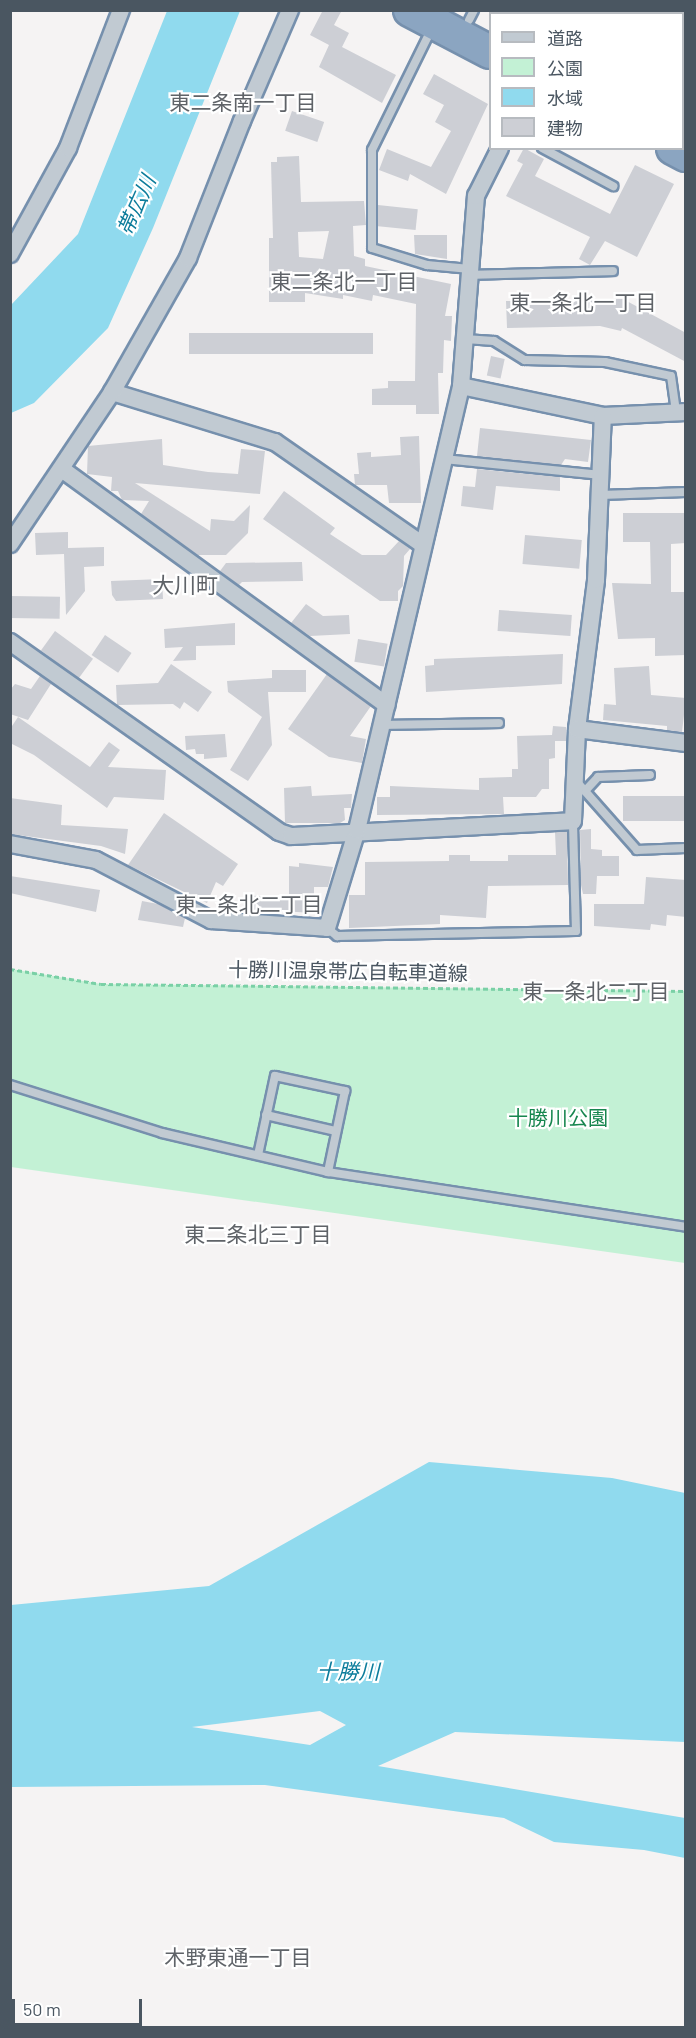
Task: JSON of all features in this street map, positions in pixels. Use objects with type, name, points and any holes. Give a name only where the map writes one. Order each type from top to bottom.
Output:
[{"type":"highway","points":[[454,18],[489,51]]},
{"type":"street","points":[[10,254],[68,148],[121,10]]},
{"type":"street","points":[[10,544],[63,470],[112,392],[188,258],[242,121],[290,10]]},
{"type":"street","points":[[10,844],[96,860],[211,920],[327,928],[357,830],[461,386],[476,196],[499,150]]},
{"type":"street","points":[[461,386],[603,416],[681,412]]},
{"type":"street","points":[[112,392],[276,442],[423,545]]},
{"type":"street","points":[[10,642],[279,832],[291,837],[357,830],[573,821],[580,785],[577,729],[596,580],[603,416]]},
{"type":"street","points":[[63,470],[387,705]]},
{"type":"street","points":[[577,729],[686,743]]},
{"type":"lane","points":[[454,18],[372,150],[372,248],[427,265],[470,272],[613,271]]},
{"type":"lane","points":[[546,150],[613,186]]},
{"type":"lane","points":[[465,339],[494,341],[525,360],[605,362],[671,376],[681,412]]},
{"type":"lane","points":[[444,459],[602,475]]},
{"type":"lane","points":[[601,495],[686,492]]},
{"type":"lane","points":[[382,725],[499,723]]},
{"type":"lane","points":[[650,776],[597,777],[580,785],[637,850],[686,848]]},
{"type":"lane","points":[[327,928],[337,936],[576,931],[573,821]]},
{"type":"lane","points":[[258,1155],[275,1076],[345,1091],[328,1172]]},
{"type":"lane","points":[[10,1085],[162,1133],[328,1172],[686,1227]]},
{"type":"lane","points":[[266,1116],[336,1131]]},
{"type":"path","name":"十勝川温泉帯広自転車道線","points":[[10,969],[101,984],[686,991]]},
{"type":"green space","name":"十勝川公園","points":[[11,969],[101,984],[685,991],[685,1263],[11,1167]]},
{"type":"water","name":"帯広川","points":[[167,11],[240,11],[153,228],[108,328],[34,403],[11,413],[11,305],[78,234]]},
{"type":"water","name":"十勝川","points":[[429,1462],[612,1478],[685,1493],[685,1742],[455,1732],[378,1766],[685,1818],[685,1858],[644,1850],[554,1842],[504,1818],[265,1785],[11,1787],[11,1605],[209,1586]],"holes":[[[320,1711],[346,1725],[310,1745],[192,1727]]]},
{"type":"building","points":[[323,10],[342,10],[334,25],[349,33],[342,47],[396,75],[382,103],[319,67],[329,45],[310,35]]},
{"type":"building","points":[[434,74],[488,104],[446,194],[410,174],[408,181],[379,170],[387,149],[431,167],[451,131],[435,122],[444,105],[423,94]]},
{"type":"building","points":[[292,111],[324,122],[317,142],[285,131]]},
{"type":"building","points":[[523,150],[528,150],[544,159],[535,176],[610,214],[635,165],[674,184],[637,257],[605,241],[590,265],[579,259],[590,237],[506,196],[523,164],[517,161]]},
{"type":"building","points":[[299,156],[301,202],[364,201],[366,225],[353,226],[354,256],[365,259],[365,266],[451,284],[445,316],[452,316],[451,341],[444,340],[443,373],[438,373],[439,414],[416,414],[416,405],[372,405],[372,389],[388,388],[388,381],[415,381],[416,304],[373,295],[372,301],[343,295],[343,299],[305,293],[305,302],[269,302],[269,238],[273,238],[271,162],[277,162],[277,157]],"holes":[[[329,231],[323,259],[299,257],[298,232]]]},
{"type":"building","points":[[378,205],[418,209],[416,230],[376,226]]},
{"type":"building","points":[[414,235],[447,235],[447,259],[415,254]]},
{"type":"building","points":[[623,299],[686,333],[686,362],[622,328],[621,331],[600,326],[507,328],[506,301]]},
{"type":"building","points":[[189,333],[373,333],[373,354],[189,354]]},
{"type":"building","points":[[491,356],[505,359],[501,378],[487,376]]},
{"type":"building","points":[[480,428],[591,440],[588,462],[565,459],[561,465],[477,456]]},
{"type":"building","points":[[419,436],[421,503],[389,503],[387,485],[355,485],[354,474],[359,474],[357,453],[371,452],[371,457],[401,455],[400,437]]},
{"type":"building","points":[[162,439],[163,465],[208,472],[238,474],[241,449],[265,451],[260,494],[135,483],[210,531],[211,519],[234,521],[250,505],[248,533],[226,555],[198,555],[141,514],[149,501],[122,500],[118,491],[111,491],[112,477],[87,474],[88,446]]},
{"type":"building","points":[[477,469],[560,477],[560,491],[496,486],[493,510],[461,506],[463,486],[475,487]]},
{"type":"building","points":[[284,491],[335,528],[330,534],[362,555],[386,555],[399,541],[410,549],[404,556],[403,586],[398,591],[398,601],[380,601],[263,519]]},
{"type":"building","points":[[623,513],[686,513],[686,543],[671,544],[671,592],[686,592],[686,655],[655,656],[655,638],[618,639],[612,583],[651,584],[650,542],[623,542]]},
{"type":"building","points":[[68,532],[68,548],[104,547],[104,566],[84,567],[85,591],[66,615],[64,554],[36,555],[35,533]]},
{"type":"building","points":[[525,535],[582,540],[579,569],[522,564]]},
{"type":"building","points":[[302,562],[303,581],[242,582],[239,585],[220,571],[226,563]]},
{"type":"building","points":[[162,579],[163,599],[116,601],[112,595],[111,581]]},
{"type":"building","points":[[10,596],[60,597],[60,619],[10,618]]},
{"type":"building","points":[[306,604],[323,616],[349,615],[350,634],[310,636],[291,623]]},
{"type":"building","points":[[499,610],[572,615],[570,636],[498,631]]},
{"type":"building","points":[[235,623],[235,645],[196,646],[196,660],[173,661],[183,647],[165,648],[164,629]]},
{"type":"building","points":[[55,631],[93,659],[79,678],[41,650]]},
{"type":"building","points":[[105,635],[132,653],[118,673],[92,655]]},
{"type":"building","points":[[358,639],[388,644],[384,666],[354,662]]},
{"type":"building","points":[[563,654],[562,684],[426,692],[425,666],[434,665],[434,659]]},
{"type":"building","points":[[171,664],[212,692],[198,712],[184,702],[180,709],[173,704],[117,705],[116,685],[158,683]]},
{"type":"building","points":[[649,666],[651,695],[686,698],[682,732],[667,730],[667,726],[603,720],[604,704],[616,705],[614,668]]},
{"type":"building","points":[[272,670],[306,670],[306,692],[268,692],[272,745],[248,781],[230,770],[262,717],[228,692],[227,681],[272,678]]},
{"type":"building","points":[[327,674],[371,706],[350,736],[366,739],[362,763],[329,757],[288,729]]},
{"type":"building","points":[[40,676],[51,684],[28,720],[10,714],[10,690],[15,684],[31,689]]},
{"type":"building","points":[[18,717],[90,767],[109,742],[120,750],[108,767],[166,770],[164,800],[114,797],[107,808],[34,755],[10,743],[10,729]]},
{"type":"building","points":[[553,726],[566,727],[566,741],[555,741],[555,758],[549,759],[549,789],[542,789],[536,797],[503,797],[504,814],[377,815],[377,797],[390,797],[390,786],[479,790],[479,778],[512,777],[512,769],[518,769],[517,736],[552,735]]},
{"type":"building","points":[[225,734],[227,757],[204,759],[204,754],[196,754],[195,749],[186,750],[185,736]]},
{"type":"building","points":[[311,786],[312,796],[352,794],[351,808],[344,808],[345,820],[340,823],[285,823],[284,788]]},
{"type":"building","points":[[623,796],[686,796],[686,821],[623,821]]},
{"type":"building","points":[[10,798],[62,805],[61,825],[128,829],[125,854],[101,846],[10,834]]},
{"type":"building","points":[[164,813],[238,864],[223,886],[216,882],[207,903],[128,865]]},
{"type":"building","points":[[591,829],[591,849],[602,850],[602,856],[619,856],[619,876],[597,876],[596,894],[583,894],[580,830]]},
{"type":"building","points":[[555,832],[567,832],[568,885],[488,886],[486,918],[440,915],[440,924],[349,928],[349,895],[365,895],[365,862],[449,861],[449,855],[470,855],[470,861],[508,861],[508,855],[556,855]]},
{"type":"building","points":[[299,863],[333,867],[328,887],[314,887],[314,913],[243,909],[244,895],[289,898],[289,866],[299,867]]},
{"type":"building","points":[[10,876],[100,890],[96,912],[10,893]]},
{"type":"building","points":[[646,877],[686,880],[686,917],[667,915],[666,926],[651,924],[650,930],[594,926],[594,904],[644,904]]},
{"type":"building","points":[[142,901],[158,904],[185,918],[183,927],[138,920]]},
{"type":"district","name":"東二条南一丁目","points":[[243,102]]},
{"type":"district","name":"東二条北一丁目","points":[[344,281]]},
{"type":"district","name":"東一条北一丁目","points":[[583,302]]},
{"type":"district","name":"大川町","points":[[185,585]]},
{"type":"district","name":"東二条北二丁目","points":[[249,904]]},
{"type":"district","name":"東一条北二丁目","points":[[596,991]]},
{"type":"district","name":"東二条北三丁目","points":[[258,1234]]},
{"type":"district","name":"木野東通一丁目","points":[[238,1957]]}]
